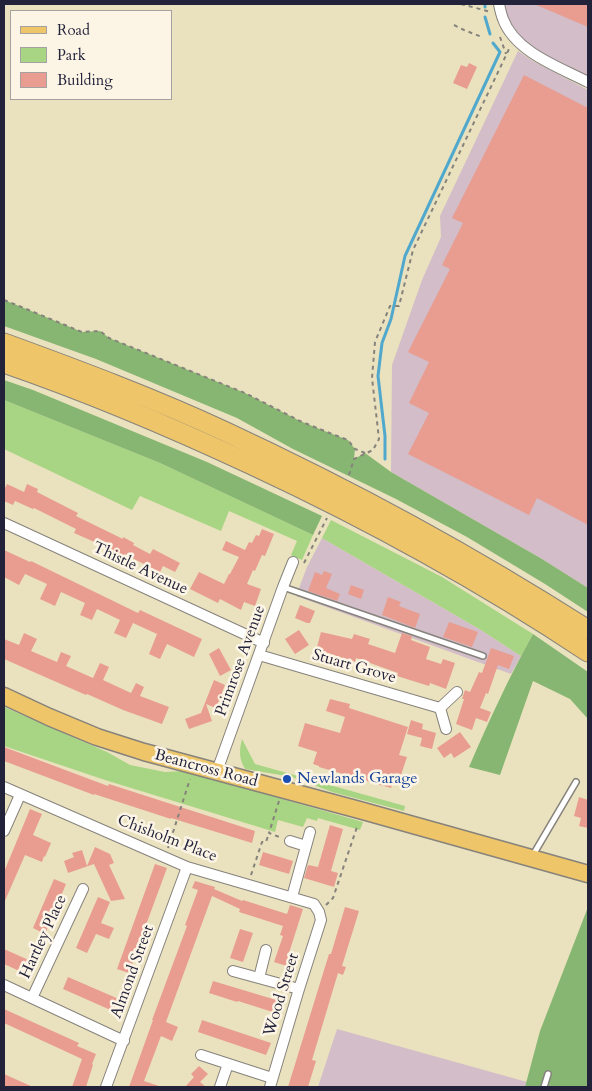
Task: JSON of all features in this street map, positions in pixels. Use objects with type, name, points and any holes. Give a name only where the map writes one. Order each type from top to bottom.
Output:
[{"type":"highway","points":[[4,343],[160,403],[318,475],[476,560],[588,630]]},
{"type":"highway","points":[[4,363],[74,389],[206,443],[329,502],[392,534],[511,603],[588,652]]},
{"type":"main road","name":"Beancross Road","points":[[4,696],[97,737],[144,752],[363,810],[588,874]]},
{"type":"street","points":[[500,4],[502,18],[508,29],[515,39],[528,51],[588,82]]},
{"type":"street","name":"Thistle Avenue","points":[[4,523],[264,643]]},
{"type":"street","name":"Primrose Avenue","points":[[217,771],[293,562]]},
{"type":"street","name":"Stuart Grove","points":[[259,655],[440,708]]},
{"type":"street","points":[[446,729],[440,708],[458,692]]},
{"type":"street","name":"Chisholm Place","points":[[4,787],[188,867],[314,904],[319,912]]},
{"type":"street","points":[[4,831],[20,795]]},
{"type":"street","points":[[292,897],[310,832]]},
{"type":"street","points":[[290,841],[306,846]]},
{"type":"street","name":"Almond Street","points":[[106,1087],[188,867]]},
{"type":"street","name":"Hartley Place","points":[[32,998],[82,889]]},
{"type":"street","name":"Wood Street","points":[[271,1083],[321,920],[319,912]]},
{"type":"street","points":[[259,978],[266,950]]},
{"type":"street","points":[[233,971],[299,989]]},
{"type":"street","points":[[4,985],[124,1041]]},
{"type":"street","points":[[201,1055],[228,1064],[271,1083]]},
{"type":"street","points":[[220,1087],[228,1064]]},
{"type":"lane","points":[[283,587],[483,656]]},
{"type":"lane","points":[[532,857],[576,782]]},
{"type":"lane","points":[[544,1087],[548,1074]]},
{"type":"path","points":[[461,4],[492,12],[493,17]]},
{"type":"path","points":[[454,25],[482,37]]},
{"type":"path","points":[[349,476],[354,460],[374,450],[379,440],[372,378],[375,342],[390,306],[399,306],[413,250],[506,54],[499,35]]},
{"type":"path","points":[[4,300],[82,332],[100,332],[108,338],[245,393],[300,421],[348,440],[355,449],[365,453]]},
{"type":"path","points":[[293,562],[303,565],[327,518]]},
{"type":"path","points":[[166,857],[191,776],[191,764]]},
{"type":"path","points":[[248,884],[262,842],[266,842],[269,834],[282,789]]},
{"type":"path","points":[[319,912],[333,898],[363,810]]},
{"type":"path","points":[[269,834],[290,841]]},
{"type":"shaded area","points":[[499,4],[588,4],[588,82],[515,39]]},
{"type":"shaded area","points":[[518,51],[588,90],[588,588],[542,559],[391,472],[392,365],[422,280],[441,237],[440,216]]},
{"type":"shaded area","points":[[322,538],[481,630],[521,656],[511,674],[296,596],[307,567]]},
{"type":"shaded area","points":[[337,1029],[527,1082],[525,1087],[318,1087]]},
{"type":"green space","points":[[4,300],[82,332],[100,331],[109,338],[245,393],[300,421],[348,440],[355,449],[354,459],[365,453],[391,472],[542,559],[588,588],[588,612],[467,537],[396,499],[293,449],[237,418],[96,359],[4,326]]},
{"type":"green space","points":[[4,380],[33,390],[207,462],[322,516],[313,535],[160,463],[4,400]]},
{"type":"green space","points":[[4,400],[160,463],[313,535],[302,560],[291,555],[297,541],[229,511],[221,531],[140,496],[132,510],[4,449]]},
{"type":"green space","points":[[331,520],[442,577],[533,634],[521,656],[481,630],[322,538]]},
{"type":"green space","points":[[533,634],[588,672],[588,719],[570,699],[533,681],[500,775],[469,767],[499,699]]},
{"type":"green space","points":[[4,707],[107,752],[130,765],[165,772],[184,771],[363,822],[360,830],[318,818],[317,821],[307,818],[303,827],[278,820],[275,832],[105,780],[4,746]]},
{"type":"green space","points":[[242,739],[255,764],[405,806],[404,811],[332,792],[292,777],[245,769],[240,755]]},
{"type":"green space","points":[[588,907],[588,1087],[525,1087],[540,1031]]},
{"type":"building","points":[[534,4],[588,4],[588,27]]},
{"type":"building","points":[[469,63],[477,67],[467,89],[453,83],[461,65],[467,67]]},
{"type":"building","points":[[524,75],[588,108],[588,525],[537,498],[529,515],[408,454],[429,413],[409,403],[429,362],[408,352],[450,269],[442,265],[463,223],[452,218]]},
{"type":"building","points":[[7,484],[24,492],[27,484],[38,489],[37,492],[78,513],[76,516],[123,539],[123,537],[150,554],[153,549],[180,563],[175,572],[163,566],[160,572],[132,558],[131,560],[74,533],[76,529],[34,508],[15,501],[13,505],[4,501],[4,490]]},
{"type":"building","points":[[262,529],[274,534],[265,556],[262,555],[247,584],[261,589],[255,606],[244,602],[241,610],[220,599],[218,603],[190,589],[199,572],[224,584],[239,557],[222,550],[226,541],[245,550],[249,542],[252,543],[256,535],[259,536]]},
{"type":"building","points":[[4,550],[31,561],[138,613],[140,610],[202,639],[194,657],[167,644],[160,659],[149,654],[157,634],[133,623],[126,638],[114,633],[120,620],[97,609],[92,620],[80,615],[85,603],[61,592],[55,606],[40,599],[47,584],[25,574],[19,585],[4,577]]},
{"type":"building","points":[[324,571],[332,574],[326,588],[340,594],[337,601],[308,591],[315,572],[322,575]]},
{"type":"building","points":[[351,585],[364,590],[361,599],[348,594]]},
{"type":"building","points":[[388,597],[401,602],[399,606],[420,614],[415,628],[382,615]]},
{"type":"building","points":[[300,605],[315,611],[310,623],[295,618]]},
{"type":"building","points":[[449,622],[478,632],[472,647],[443,637]]},
{"type":"building","points":[[299,630],[309,645],[295,654],[285,639]]},
{"type":"building","points":[[321,632],[352,639],[354,634],[370,639],[368,644],[395,653],[402,633],[412,636],[411,640],[430,647],[426,659],[441,664],[443,659],[455,663],[446,689],[430,683],[429,686],[397,676],[398,673],[356,658],[355,662],[316,651]]},
{"type":"building","points":[[24,633],[37,639],[31,651],[57,662],[61,652],[71,656],[66,666],[93,678],[100,663],[109,667],[103,680],[131,693],[136,683],[144,687],[140,696],[169,707],[162,724],[86,695],[4,659],[4,639],[19,645]]},
{"type":"building","points":[[219,648],[231,670],[220,676],[209,654]]},
{"type":"building","points":[[491,648],[514,656],[509,669],[498,665],[488,694],[486,693],[480,708],[491,712],[487,722],[476,718],[472,730],[456,724],[465,690],[470,692],[479,672],[482,673]]},
{"type":"building","points":[[214,680],[225,685],[216,708],[206,704],[212,721],[189,729],[185,719],[201,713]]},
{"type":"building","points":[[330,699],[350,704],[349,708],[408,727],[399,755],[407,757],[401,775],[395,773],[391,788],[319,767],[313,764],[317,752],[298,746],[305,723],[340,733],[345,717],[326,711]]},
{"type":"building","points":[[411,720],[423,724],[422,729],[436,733],[432,749],[420,746],[422,738],[407,734]]},
{"type":"building","points":[[460,732],[471,747],[454,758],[451,753],[444,758],[437,748]]},
{"type":"building","points":[[4,747],[108,786],[109,784],[255,831],[252,843],[94,795],[4,761]]},
{"type":"building","points":[[579,797],[588,800],[588,828],[579,826],[581,818],[574,816]]},
{"type":"building","points":[[30,809],[42,814],[33,835],[51,843],[42,862],[25,855],[4,903],[4,872]]},
{"type":"building","points":[[330,825],[343,829],[331,871],[338,873],[334,887],[304,878],[308,865],[318,867]]},
{"type":"building","points":[[95,847],[110,854],[114,863],[109,865],[125,899],[111,901],[94,864],[68,873],[64,861],[74,857],[72,853],[82,850],[87,866]]},
{"type":"building","points":[[263,852],[293,861],[289,874],[259,865]]},
{"type":"building","points":[[155,864],[167,868],[129,973],[117,969]]},
{"type":"building","points":[[54,879],[66,884],[45,934],[33,928]]},
{"type":"building","points":[[195,881],[215,887],[214,889],[242,901],[287,914],[290,905],[303,909],[289,953],[297,956],[293,968],[274,962],[283,936],[280,935],[283,926],[239,912],[240,909],[212,896],[166,1022],[178,1027],[172,1041],[161,1036],[144,1081],[159,1087],[129,1087],[187,926],[185,925],[198,890],[192,888]]},
{"type":"building","points":[[98,897],[110,902],[101,923],[114,928],[109,939],[96,934],[87,953],[76,948]]},
{"type":"building","points":[[345,907],[359,911],[342,966],[346,967],[343,975],[338,973],[312,1060],[316,1061],[308,1087],[288,1087],[329,954],[331,954]]},
{"type":"building","points":[[240,929],[253,933],[243,962],[230,958]]},
{"type":"building","points":[[4,949],[33,962],[26,974],[4,964]]},
{"type":"building","points":[[68,977],[121,1000],[115,1012],[63,989]]},
{"type":"building","points":[[213,981],[283,1002],[279,1014],[209,993]]},
{"type":"building","points":[[4,1009],[79,1043],[77,1046],[96,1054],[86,1087],[72,1087],[82,1059],[4,1023]]},
{"type":"building","points":[[202,1020],[271,1043],[266,1055],[198,1032]]},
{"type":"building","points":[[199,1066],[208,1074],[200,1082],[206,1087],[185,1087],[194,1077],[191,1074]]},
{"type":"building","points":[[4,1074],[33,1087],[4,1087]]},
{"type":"waterway","points":[[485,17],[490,34]]},
{"type":"waterway","points":[[385,459],[385,436],[378,376],[382,343],[391,319],[405,256],[500,52],[493,43]]},
{"type":"place","name":"Newlands Garage","points":[[287,779]]}]
